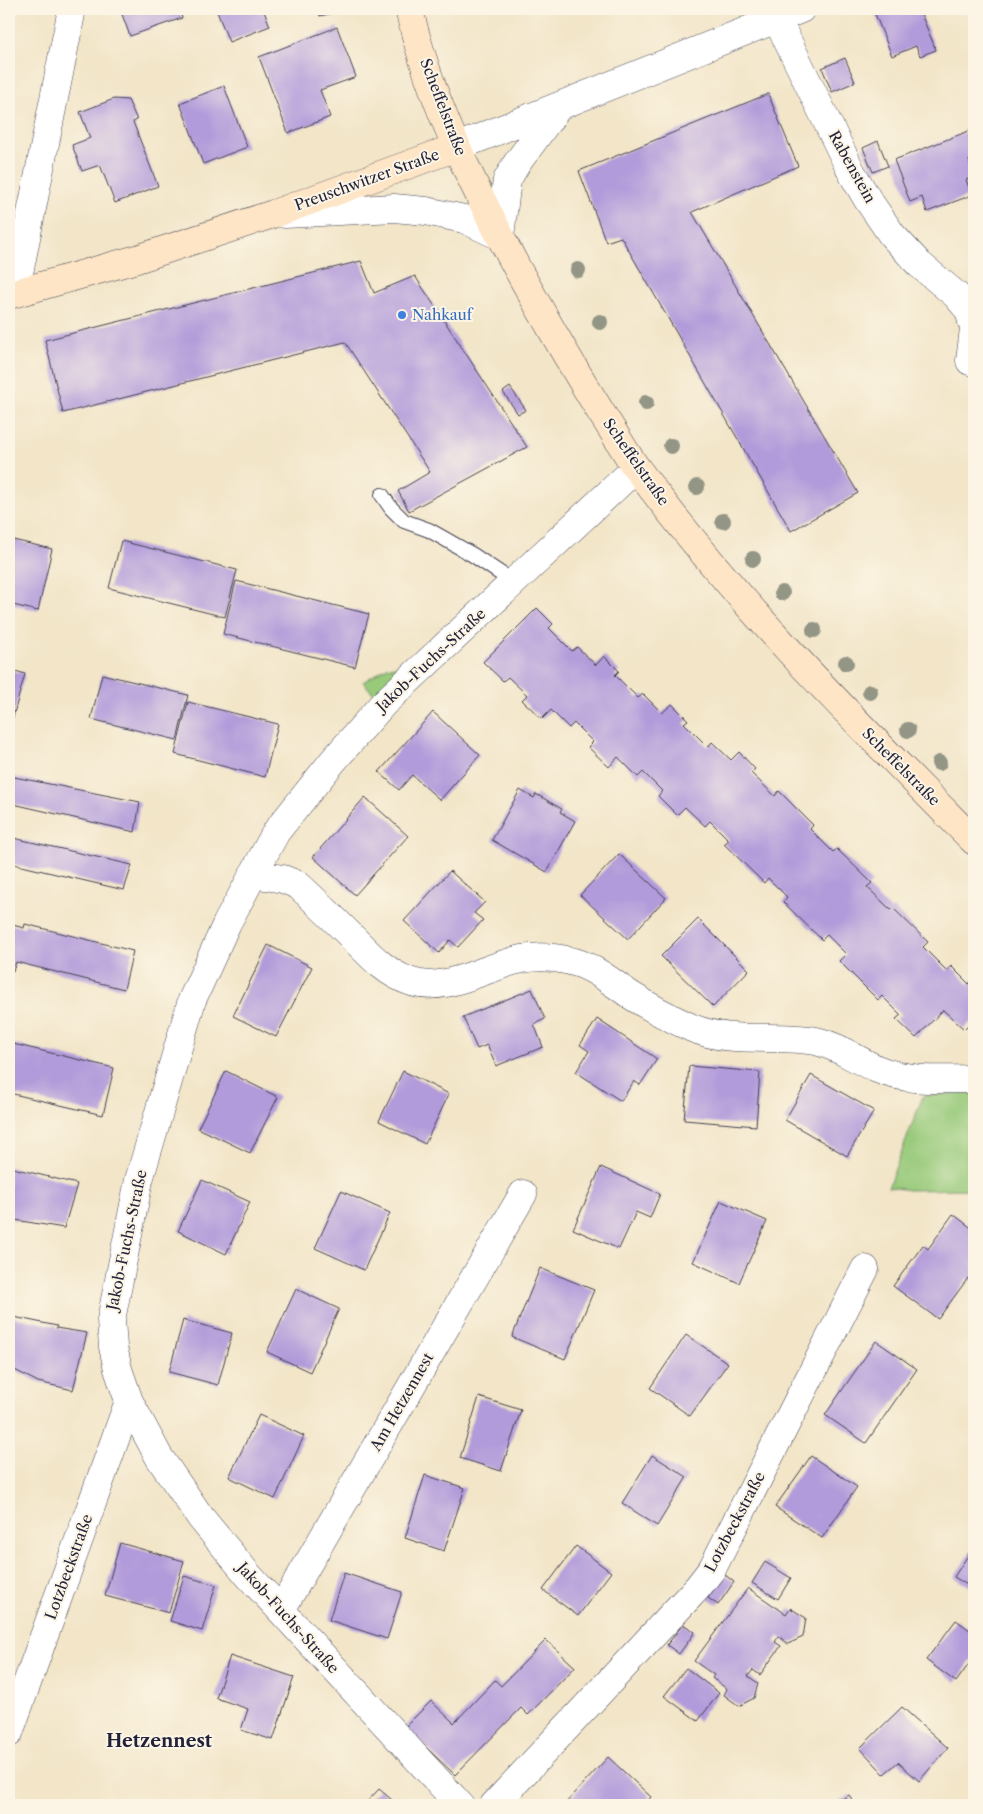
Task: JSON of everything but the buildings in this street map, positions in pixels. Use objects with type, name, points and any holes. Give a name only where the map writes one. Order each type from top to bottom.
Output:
[{"type":"main road","name":"Scheffelstraße","points":[[409,9],[435,94],[457,147],[500,236],[551,328],[636,468],[743,602],[792,656],[974,841]]},
{"type":"main road","name":"Preuschwitzer Straße","points":[[12,294],[137,258],[273,214],[457,147]]},
{"type":"street","points":[[12,294],[72,9]]},
{"type":"street","name":"Preuschwitzer Straße","points":[[457,147],[559,106],[774,14],[801,9]]},
{"type":"street","name":"Rabenstein","points":[[774,14],[852,173],[892,235],[913,257],[965,292],[974,329],[970,361]]},
{"type":"street","points":[[273,214],[394,208],[426,211],[464,219],[500,236],[507,180],[527,148],[559,106]]},
{"type":"street","name":"Jakob-Fuchs-Straße","points":[[460,1805],[249,1576],[196,1511],[159,1457],[129,1401],[118,1369],[110,1320],[139,1180],[192,1000],[227,922],[276,832],[333,761],[383,704],[636,468]]},
{"type":"street","points":[[253,874],[283,879],[298,885],[382,966],[409,982],[430,984],[451,982],[521,959],[550,957],[573,961],[594,969],[633,997],[693,1028],[710,1033],[746,1038],[814,1041],[832,1045],[877,1069],[900,1076],[917,1079],[974,1080]]},
{"type":"street","name":"Am Hetzennest","points":[[281,1610],[523,1194]]},
{"type":"street","name":"Lotzbeckstraße","points":[[494,1805],[698,1587],[712,1569],[865,1269]]},
{"type":"street","name":"Lotzbeckstraße","points":[[9,1733],[129,1401]]},
{"type":"lane","points":[[382,495],[391,508],[404,521],[429,530],[473,555],[512,582]]},
{"type":"green space","points":[[428,662],[383,704],[363,682],[387,667]]},
{"type":"green space","points":[[974,1092],[974,1189],[909,1190],[888,1187],[923,1096]]},
{"type":"place","name":"Nahkauf","points":[[402,315]]},
{"type":"district","name":"Hetzennest","points":[[159,1741]]}]
